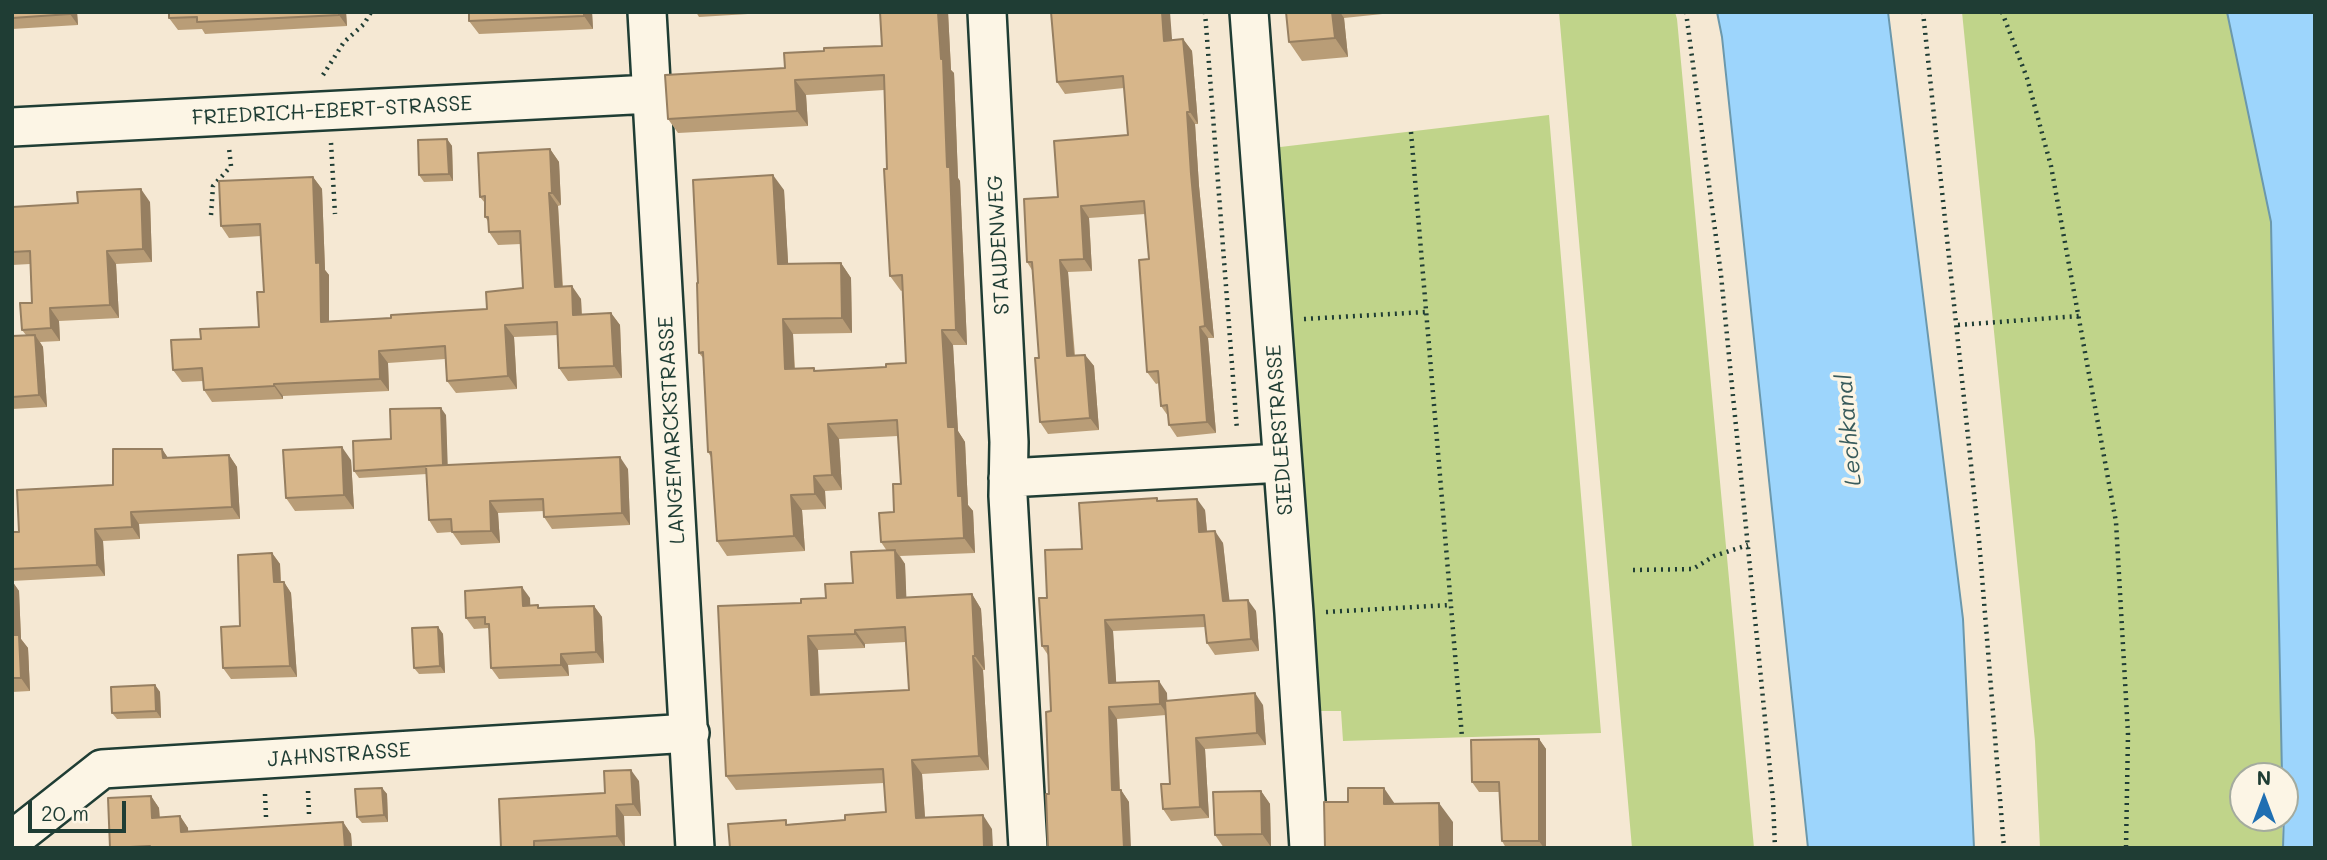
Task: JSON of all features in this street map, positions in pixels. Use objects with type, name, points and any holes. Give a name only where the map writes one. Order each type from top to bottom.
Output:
[{"type":"street","name":"LANGEMARCKSTRASSE","points":[[647,12],[695,848]]},
{"type":"street","name":"STAUDENWEG","points":[[987,12],[1028,848]]},
{"type":"street","name":"SIEDLERSTRASSE","points":[[1249,12],[1309,848]]},
{"type":"street","name":"FRIEDRICH-EBERT-STRASSE","points":[[12,127],[651,94]]},
{"type":"street","points":[[1008,478],[1282,463]]},
{"type":"street","name":"JAHNSTRASSE","points":[[12,840],[102,769],[690,733]]},
{"type":"path","points":[[335,214],[325,111],[318,83],[344,42],[364,24],[370,12]]},
{"type":"path","points":[[1205,12],[1240,465]]},
{"type":"path","points":[[1686,12],[1721,275],[1773,800],[1775,848]]},
{"type":"path","points":[[1923,12],[1979,540],[2004,848]]},
{"type":"path","points":[[2003,12],[2028,78],[2052,166],[2116,522],[2128,734],[2126,848]]},
{"type":"path","points":[[211,215],[213,186],[231,166],[226,116]]},
{"type":"path","points":[[1411,132],[1462,737]]},
{"type":"path","points":[[1272,321],[1426,312]]},
{"type":"path","points":[[1958,326],[2079,316]]},
{"type":"path","points":[[1633,570],[1693,569],[1714,556],[1748,545]]},
{"type":"path","points":[[1294,613],[1451,605]]},
{"type":"green space","points":[[1559,12],[1675,12],[1677,19],[1754,848],[1632,848]]},
{"type":"green space","points":[[1962,12],[2227,12],[2271,222],[2282,762],[2229,762],[2229,832],[2282,832],[2283,848],[2040,848],[2035,741]]},
{"type":"green space","points":[[1549,115],[1601,733],[1343,741],[1341,711],[1319,711],[1315,679],[1272,148]]},
{"type":"water","name":"Lechkanal","points":[[1717,12],[1888,12],[1963,619],[1974,848],[1808,848],[1722,37]]},
{"type":"water","points":[[2227,12],[2315,12],[2315,848],[2283,848],[2283,832],[2299,832],[2299,762],[2282,762],[2271,222]]},
{"type":"building","points":[[12,12],[70,12],[70,14],[12,18]]},
{"type":"building","points":[[169,12],[339,12],[339,15],[197,22],[197,17],[169,18]]},
{"type":"building","points":[[469,12],[584,12],[584,16],[469,21]]},
{"type":"building","points":[[880,12],[938,12],[943,59],[947,167],[950,167],[956,330],[942,330],[948,427],[955,427],[958,496],[962,496],[964,538],[881,542],[879,513],[894,512],[893,484],[901,484],[897,420],[828,424],[832,475],[814,476],[815,494],[791,495],[794,536],[717,541],[711,452],[708,452],[703,352],[699,353],[693,180],[773,175],[778,264],[841,263],[842,318],[783,319],[785,369],[814,368],[814,371],[886,367],[886,364],[906,363],[902,275],[890,276],[884,169],[887,169],[884,75],[795,80],[797,111],[668,119],[665,75],[785,68],[784,53],[824,51],[824,48],[882,46]]},
{"type":"building","points":[[1051,12],[1162,12],[1164,41],[1183,39],[1190,112],[1187,112],[1191,174],[1205,326],[1200,327],[1207,422],[1169,425],[1167,405],[1161,406],[1158,371],[1147,372],[1139,260],[1149,259],[1144,201],[1081,206],[1084,259],[1060,260],[1067,356],[1085,355],[1090,418],[1040,422],[1035,358],[1039,358],[1032,262],[1027,262],[1024,199],[1058,197],[1054,141],[1128,135],[1123,76],[1057,82]]},
{"type":"building","points":[[1286,12],[1332,12],[1335,38],[1289,42]]},
{"type":"building","points":[[447,139],[449,174],[419,175],[418,140]]},
{"type":"building","points":[[550,149],[552,193],[549,193],[555,287],[572,286],[573,315],[611,313],[614,366],[559,368],[557,322],[505,325],[508,376],[447,381],[445,346],[379,351],[380,379],[204,390],[202,368],[173,370],[171,340],[201,339],[200,329],[259,327],[257,292],[264,292],[260,224],[221,226],[219,181],[313,177],[316,263],[320,262],[321,322],[487,309],[486,292],[523,288],[520,231],[489,232],[488,217],[485,217],[485,196],[480,197],[478,153]]},
{"type":"building","points":[[141,189],[143,249],[107,251],[110,305],[50,308],[51,328],[22,330],[20,303],[32,303],[30,251],[12,252],[12,207],[78,203],[77,192]]},
{"type":"building","points":[[35,335],[39,395],[12,397],[12,336]]},
{"type":"building","points":[[441,408],[443,465],[354,471],[353,441],[391,439],[390,409]]},
{"type":"building","points":[[342,447],[344,495],[286,498],[283,450]]},
{"type":"building","points":[[113,449],[162,449],[163,458],[229,455],[232,507],[131,512],[132,527],[95,529],[97,565],[12,569],[12,532],[19,532],[17,490],[113,485]]},
{"type":"building","points":[[620,457],[622,513],[544,517],[543,499],[490,501],[491,531],[452,532],[451,519],[429,520],[426,466]]},
{"type":"building","points":[[1157,498],[1157,501],[1197,499],[1199,532],[1215,531],[1223,601],[1248,600],[1251,639],[1207,643],[1204,615],[1105,620],[1109,683],[1159,681],[1160,704],[1109,707],[1112,790],[1121,790],[1124,848],[1048,848],[1046,712],[1051,711],[1048,646],[1042,646],[1039,598],[1047,598],[1045,550],[1082,549],[1079,503]]},
{"type":"building","points":[[895,550],[897,598],[972,594],[979,756],[912,760],[916,818],[983,815],[984,848],[730,848],[728,824],[786,820],[786,825],[845,820],[845,815],[886,812],[883,769],[726,776],[718,606],[801,603],[801,599],[826,598],[825,584],[853,583],[851,552]],"holes":[[[905,627],[909,690],[811,695],[808,636],[855,634],[855,630]]]},
{"type":"building","points":[[272,553],[274,582],[284,582],[290,666],[223,668],[221,627],[240,626],[238,555]]},
{"type":"building","points":[[522,587],[523,606],[594,606],[596,652],[561,654],[561,665],[491,668],[489,624],[485,624],[485,617],[466,618],[465,591]]},
{"type":"building","points":[[438,627],[440,666],[414,668],[412,628]]},
{"type":"building","points":[[12,635],[19,635],[21,678],[12,678]]},
{"type":"building","points":[[155,685],[156,711],[112,713],[111,687]]},
{"type":"building","points":[[1255,693],[1257,733],[1196,738],[1200,807],[1163,809],[1161,784],[1170,784],[1165,701]]},
{"type":"building","points":[[1539,739],[1539,841],[1502,841],[1499,782],[1472,782],[1471,740]]},
{"type":"building","points":[[631,770],[633,804],[616,805],[617,836],[534,841],[534,848],[501,848],[499,799],[605,793],[604,771]]},
{"type":"building","points":[[382,788],[384,815],[357,817],[355,789]]},
{"type":"building","points":[[1348,788],[1384,788],[1384,804],[1439,803],[1440,847],[1325,848],[1324,802],[1348,802]]},
{"type":"building","points":[[1261,791],[1262,834],[1215,835],[1213,792]]},
{"type":"building","points":[[151,796],[152,818],[180,816],[181,832],[343,822],[345,848],[110,848],[108,798]]}]
